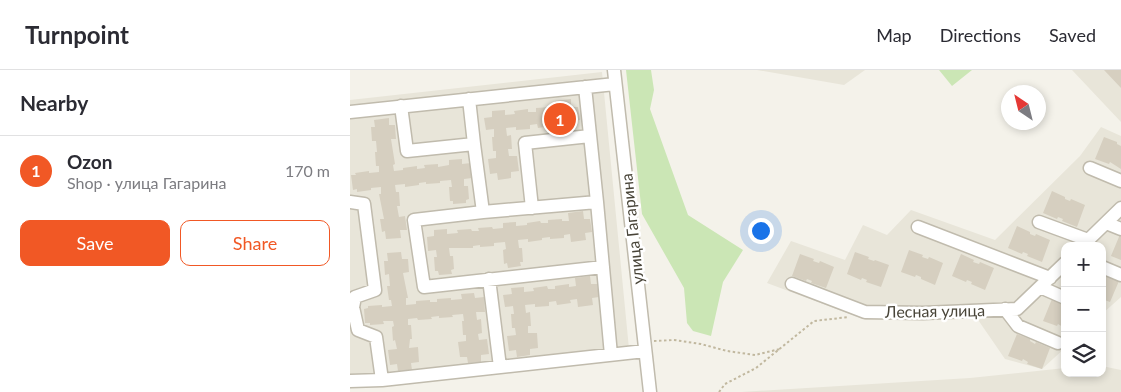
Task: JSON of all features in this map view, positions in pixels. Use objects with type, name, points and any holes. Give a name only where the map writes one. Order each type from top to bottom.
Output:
[{"type":"street","name":"улица Гагарина","points":[[614,70],[650,390]]},
{"type":"street","points":[[350,112],[615,84]]},
{"type":"street","points":[[585,87],[611,355]]},
{"type":"street","points":[[469,99],[483,212]]},
{"type":"street","points":[[401,106],[407,151],[474,144]]},
{"type":"street","points":[[532,208],[525,143],[590,136]]},
{"type":"street","points":[[1090,168],[1121,181]]},
{"type":"street","points":[[350,202],[364,204],[374,290],[355,297],[354,306],[358,330],[376,337],[382,380]]},
{"type":"street","points":[[597,202],[414,220],[424,287],[603,267]]},
{"type":"street","points":[[1086,242],[1121,208]]},
{"type":"street","points":[[1039,222],[1083,242]]},
{"type":"street","points":[[1106,223],[1121,229]]},
{"type":"street","points":[[918,227],[1050,278]]},
{"type":"street","name":"Лесная улица","points":[[792,284],[865,312],[923,313],[1017,309],[1061,267]]},
{"type":"street","points":[[1106,269],[1121,275]]},
{"type":"street","points":[[489,280],[500,367]]},
{"type":"street","points":[[1040,287],[1061,296]]},
{"type":"street","points":[[1005,309],[1018,326],[1058,343]]},
{"type":"street","points":[[350,382],[611,355],[645,346]]},
{"type":"path","points":[[719,392],[724,384],[756,368],[814,321],[849,317]]},
{"type":"path","points":[[645,346],[683,342],[755,355],[781,348]]},
{"type":"shaded area","points":[[757,70],[865,70],[844,85]]},
{"type":"shaded area","points":[[1072,70],[1121,70],[1121,122]]},
{"type":"shaded area","points":[[602,72],[630,359],[350,386],[350,100]]},
{"type":"shaded area","points":[[1101,127],[1121,136],[1121,297],[1106,310],[1106,242],[1061,242],[1061,352],[1042,369],[1005,359],[974,314],[866,320],[767,283],[791,241],[845,260],[863,225],[887,235],[911,210],[995,240],[1080,156]]},
{"type":"shaded area","points":[[1106,367],[1121,370],[1121,392],[741,392],[970,378],[1061,368],[1061,377],[1106,377]]},
{"type":"green space","points":[[626,70],[651,70],[654,90],[650,109],[688,215],[743,250],[723,282],[711,336],[693,331],[687,323],[684,288],[642,214]]},
{"type":"green space","points":[[939,70],[972,70],[952,86]]},
{"type":"building","points":[[1104,70],[1121,70],[1121,88]]},
{"type":"building","points":[[571,99],[571,107],[578,107],[580,120],[573,121],[574,128],[559,130],[558,122],[551,123],[551,126],[538,128],[537,124],[530,125],[530,129],[516,130],[516,127],[506,128],[507,136],[511,135],[512,149],[508,149],[509,156],[517,156],[519,171],[511,172],[511,178],[498,180],[497,173],[490,174],[488,159],[496,158],[496,151],[493,151],[492,137],[494,137],[494,129],[486,130],[484,118],[492,117],[492,111],[505,110],[505,115],[515,114],[514,111],[528,109],[528,112],[536,112],[536,108],[550,107],[550,110],[556,109],[555,101]]},
{"type":"building","points":[[389,118],[389,125],[395,125],[396,139],[391,139],[395,164],[393,165],[394,171],[417,166],[417,169],[425,168],[424,165],[438,164],[438,167],[449,165],[449,160],[462,159],[462,164],[471,163],[472,178],[464,179],[464,186],[468,186],[469,199],[466,200],[466,203],[453,204],[453,201],[450,201],[449,187],[452,187],[451,180],[440,181],[440,183],[419,183],[419,185],[405,187],[405,184],[395,185],[396,192],[399,192],[400,206],[397,206],[399,217],[405,216],[407,230],[400,230],[401,238],[386,239],[385,231],[382,232],[380,219],[384,219],[379,194],[381,194],[381,187],[357,192],[357,189],[353,190],[351,175],[369,171],[369,173],[379,172],[379,166],[376,166],[376,141],[372,141],[371,127],[375,127],[374,120]]},
{"type":"building","points":[[1104,137],[1117,142],[1121,146],[1121,169],[1110,162],[1109,164],[1095,159]]},
{"type":"building","points":[[1052,191],[1065,197],[1065,199],[1070,201],[1071,199],[1085,205],[1077,227],[1062,221],[1063,219],[1058,217],[1057,219],[1043,213]]},
{"type":"building","points":[[583,211],[584,219],[590,219],[592,232],[585,233],[586,240],[571,242],[570,234],[564,235],[564,238],[550,239],[550,237],[528,242],[528,239],[518,240],[519,248],[522,248],[523,262],[520,262],[521,266],[508,268],[507,263],[504,264],[503,250],[506,249],[505,242],[494,243],[494,246],[480,247],[480,245],[473,246],[473,248],[449,248],[450,256],[453,256],[454,269],[451,270],[452,274],[439,275],[438,271],[435,271],[434,257],[437,257],[436,250],[428,251],[427,237],[434,236],[434,230],[447,229],[447,234],[458,233],[457,230],[471,229],[472,231],[479,231],[478,228],[503,228],[503,223],[516,222],[516,226],[540,221],[541,223],[548,223],[548,220],[562,219],[562,221],[569,221],[568,213]]},
{"type":"building","points":[[1017,226],[1030,232],[1030,234],[1035,236],[1036,234],[1050,240],[1042,262],[1027,256],[1028,254],[1023,252],[1022,254],[1008,248]]},
{"type":"building","points":[[1121,232],[1121,260],[1111,256]]},
{"type":"building","points":[[909,250],[923,255],[922,257],[928,259],[929,257],[943,263],[935,285],[916,275],[915,277],[901,272]]},
{"type":"building","points":[[401,252],[402,259],[408,259],[409,272],[403,273],[408,298],[406,298],[406,305],[416,304],[416,301],[430,300],[430,302],[437,302],[437,299],[462,299],[461,294],[474,293],[475,298],[484,297],[485,312],[476,312],[477,320],[481,319],[482,333],[478,334],[479,340],[487,339],[489,354],[481,355],[481,362],[468,363],[467,357],[460,357],[458,342],[466,341],[466,335],[463,335],[463,314],[452,315],[453,317],[431,317],[432,319],[408,319],[408,325],[411,325],[412,339],[410,339],[409,348],[418,347],[419,362],[411,363],[412,370],[398,371],[397,364],[390,365],[388,350],[397,349],[395,340],[393,341],[393,321],[383,321],[384,324],[370,325],[370,323],[365,323],[364,309],[368,308],[368,306],[392,306],[387,286],[390,286],[389,274],[385,275],[384,261],[388,261],[387,253]]},
{"type":"building","points":[[855,252],[869,257],[868,259],[889,265],[881,287],[866,282],[867,280],[862,278],[861,280],[847,274]]},
{"type":"building","points":[[800,254],[814,259],[813,261],[819,263],[820,261],[834,267],[826,288],[811,283],[812,281],[807,279],[806,281],[792,276]]},
{"type":"building","points":[[961,254],[974,260],[973,262],[979,264],[980,262],[994,268],[985,290],[971,284],[972,282],[967,280],[966,282],[952,276]]},
{"type":"building","points":[[590,276],[591,284],[597,284],[599,297],[592,298],[593,305],[578,307],[577,299],[570,300],[571,303],[557,305],[556,301],[549,302],[549,306],[535,307],[535,304],[525,305],[526,313],[530,312],[531,326],[528,326],[528,333],[537,333],[538,348],[530,349],[530,355],[517,357],[516,350],[509,351],[507,336],[516,335],[515,328],[512,328],[511,314],[514,314],[513,306],[505,307],[503,295],[512,294],[511,288],[524,287],[524,292],[534,291],[533,288],[547,286],[548,289],[555,289],[555,286],[569,284],[569,287],[576,286],[575,278]]},
{"type":"building","points":[[1106,276],[1119,281],[1110,302],[1106,300]]},
{"type":"building","points":[[1052,299],[1061,302],[1061,326],[1043,321]]},
{"type":"building","points":[[1017,334],[1030,339],[1035,344],[1036,342],[1050,348],[1042,369],[1027,364],[1028,362],[1023,359],[1022,361],[1008,356]]},
{"type":"place","name":"Ozon","points":[[560,119]]}]
